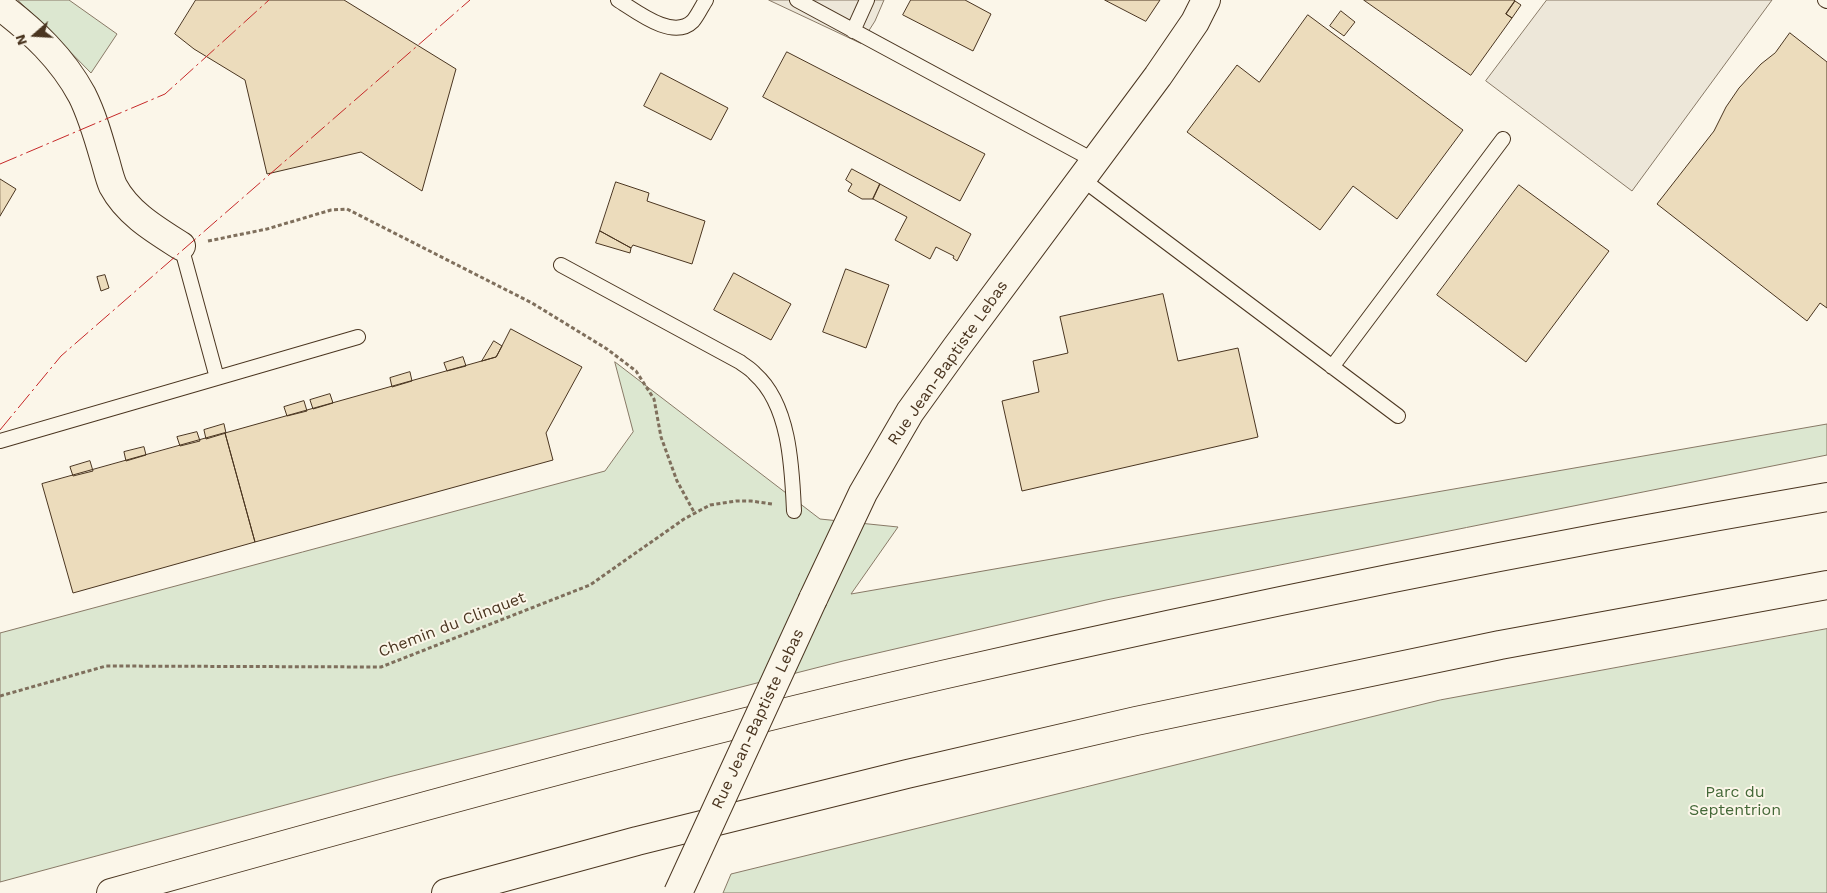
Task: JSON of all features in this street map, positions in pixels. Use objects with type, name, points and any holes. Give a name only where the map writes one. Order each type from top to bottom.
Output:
[{"type":"main road","name":"Rue Jean-Baptiste Lebas","points":[[678,893],[863,493],[910,412],[1175,52],[1195,22],[1206,0]]},
{"type":"main road","points":[[0,6],[45,43],[82,95],[113,185],[122,199],[139,217],[181,246]]},
{"type":"main road","points":[[111,893],[655,746],[940,676],[1395,577],[1675,523],[1827,497]]},
{"type":"main road","points":[[446,893],[647,839],[907,774],[1145,719],[1500,645],[1827,585]]},
{"type":"lane","points":[[618,0],[657,23],[675,28],[684,27],[694,20],[706,0]]},
{"type":"lane","points":[[797,0],[1089,170],[1332,367],[1398,416]]},
{"type":"lane","points":[[853,31],[867,0]]},
{"type":"lane","points":[[1332,367],[1503,139]]},
{"type":"lane","points":[[181,246],[217,378]]},
{"type":"lane","points":[[561,265],[740,362],[756,374],[774,400],[783,424],[791,466],[794,511]]},
{"type":"lane","points":[[0,441],[358,337]]},
{"type":"path","points":[[181,246],[260,231],[332,210],[347,209],[532,303],[607,349],[636,371],[654,399],[661,437],[677,481],[694,512]]},
{"type":"path","name":"Chemin du Clinquet","points":[[0,696],[106,666],[381,667],[590,585],[694,512],[710,506],[736,501],[768,504]]},
{"type":"green space","points":[[18,0],[69,0],[117,34],[91,73]]},
{"type":"green space","points":[[615,362],[820,519],[898,527],[851,594],[1827,424],[1827,455],[1106,600],[843,661],[389,777],[0,882],[0,633],[605,471],[633,432]]},
{"type":"green space","name":"Parc du Septentrion","points":[[1827,629],[1827,893],[723,893],[731,874],[1440,700]]},
{"type":"shaded area","points":[[769,0],[884,0],[875,21],[861,43]]},
{"type":"shaded area","points":[[1547,0],[1772,0],[1632,191],[1486,81]]},
{"type":"building","points":[[196,0],[344,0],[456,69],[422,191],[361,152],[267,174],[245,80],[194,49],[175,34]]},
{"type":"building","points":[[911,0],[965,0],[991,14],[973,51],[903,15]]},
{"type":"building","points":[[1105,0],[1160,0],[1146,21]]},
{"type":"building","points":[[1364,0],[1515,1],[1506,14],[1512,18],[1471,75]]},
{"type":"building","points":[[1515,1],[1521,5],[1512,18],[1506,14]]},
{"type":"building","points":[[1341,11],[1355,22],[1344,36],[1330,26]]},
{"type":"building","points":[[1308,15],[1463,130],[1397,219],[1353,186],[1320,230],[1187,132],[1237,65],[1259,82]]},
{"type":"building","points":[[1790,33],[1827,62],[1827,308],[1820,303],[1807,321],[1657,204],[1714,131],[1726,107],[1739,88],[1761,64],[1775,53]]},
{"type":"building","points":[[787,52],[985,154],[960,201],[763,97]]},
{"type":"building","points":[[661,73],[728,108],[711,140],[644,106]]},
{"type":"building","points":[[852,169],[880,184],[873,199],[862,199],[848,191],[852,184],[846,180]]},
{"type":"building","points":[[0,179],[16,189],[0,216]]},
{"type":"building","points":[[616,182],[649,193],[647,201],[705,221],[692,264],[633,245],[631,248],[600,231]]},
{"type":"building","points":[[880,184],[971,234],[957,261],[953,258],[954,256],[936,247],[930,259],[895,240],[907,217],[873,199]]},
{"type":"building","points":[[1519,185],[1609,251],[1526,362],[1437,295]]},
{"type":"building","points":[[600,231],[631,248],[630,253],[596,243]]},
{"type":"building","points":[[846,269],[889,285],[866,348],[823,332]]},
{"type":"building","points":[[734,273],[791,304],[771,340],[714,310]]},
{"type":"building","points":[[105,275],[109,288],[101,291],[97,277]]},
{"type":"building","points":[[1163,294],[1178,361],[1238,348],[1258,437],[1022,491],[1002,401],[1039,392],[1033,361],[1068,353],[1060,317]]},
{"type":"building","points":[[511,329],[582,367],[546,433],[553,460],[255,542],[225,433],[496,357]]},
{"type":"building","points":[[494,341],[502,346],[496,357],[482,361]]},
{"type":"building","points":[[463,357],[466,366],[447,371],[444,363]]},
{"type":"building","points":[[410,372],[412,381],[392,387],[390,378]]},
{"type":"building","points":[[330,394],[333,403],[313,409],[310,400]]},
{"type":"building","points":[[304,401],[307,411],[287,416],[284,407]]},
{"type":"building","points":[[224,424],[226,433],[206,439],[204,430]]},
{"type":"building","points":[[197,432],[200,441],[180,446],[177,437]]},
{"type":"building","points":[[225,433],[255,542],[73,593],[42,484]]},
{"type":"building","points":[[144,447],[146,455],[126,461],[124,452]]},
{"type":"building","points":[[90,461],[93,471],[73,476],[70,467]]},
{"type":"power","points":[[0,164],[165,94],[269,0]]},
{"type":"power","points":[[0,430],[61,356],[470,0]]}]
